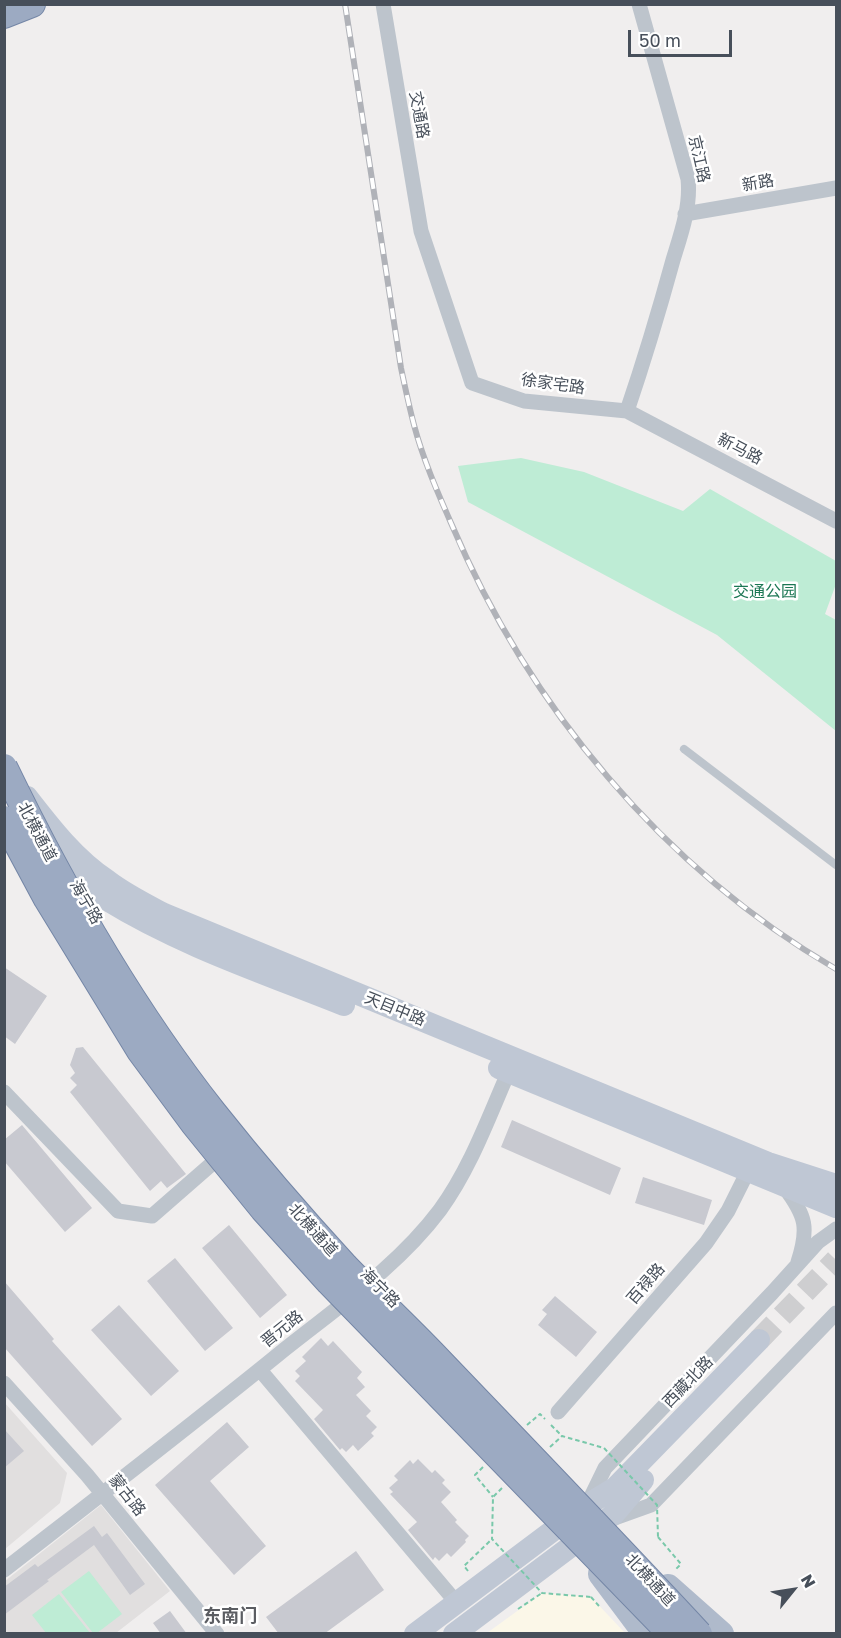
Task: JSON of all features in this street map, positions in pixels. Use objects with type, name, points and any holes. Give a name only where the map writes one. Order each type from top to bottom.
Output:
[{"type":"highway","points":[[4,15],[32,4]]},
{"type":"highway","name":"北横通道","points":[[7,769],[33,826],[119,975],[159,1038],[212,1110],[280,1194],[346,1266],[699,1634]]},
{"type":"highway","name":"北横通道","points":[[4,818],[53,908],[140,1051],[194,1124],[262,1209],[329,1282],[671,1634]]},
{"type":"main road","name":"海宁路","points":[[7,769],[115,952],[185,1057],[221,1104],[371,1280],[663,1583],[721,1634]]},
{"type":"main road","name":"天目中路","points":[[7,769],[55,833],[80,858],[107,881],[143,903],[185,924],[511,1065],[748,1171],[837,1207]]},
{"type":"main road","name":"天目中路","points":[[4,818],[72,877],[134,916],[179,938],[786,1169],[837,1185]]},
{"type":"main road","points":[[4,833],[37,893],[121,1031],[161,1093],[215,1161],[322,1284],[364,1322],[566,1535],[606,1579],[646,1634]]},
{"type":"main road","name":"西藏北路","points":[[415,1634],[456,1602],[566,1535],[596,1513],[614,1514],[764,1345]]},
{"type":"main road","name":"西藏北路","points":[[454,1634],[566,1535]]},
{"type":"street","name":"交通路","points":[[383,4],[421,231]]},
{"type":"street","name":"京江路","points":[[627,411],[656,322],[689,196],[688,179],[639,4]]},
{"type":"street","name":"新路","points":[[686,214],[837,188]]},
{"type":"street","name":"徐家宅路","points":[[421,231],[471,383],[524,401],[627,411]]},
{"type":"street","name":"新马路","points":[[627,411],[837,521]]},
{"type":"street","name":"晋元路","points":[[4,1570],[343,1304],[403,1252],[433,1218],[449,1195],[477,1144],[511,1065]]},
{"type":"street","points":[[8,1102],[118,1211],[152,1216],[215,1161]]},
{"type":"street","name":"百禄路","points":[[558,1412],[706,1244],[728,1211],[748,1171]]},
{"type":"street","points":[[784,1186],[801,1211],[804,1222],[803,1243],[797,1265]]},
{"type":"street","name":"西藏北路","points":[[836,1230],[818,1242],[605,1468],[596,1513],[651,1505],[837,1312]]},
{"type":"street","points":[[260,1370],[456,1602]]},
{"type":"street","name":"蒙古路","points":[[4,1383],[103,1494],[217,1634]]},
{"type":"lane","points":[[684,749],[837,865]]},
{"type":"path","points":[[518,1433],[540,1414]]},
{"type":"path","points":[[545,1451],[562,1436],[604,1448],[657,1505],[658,1537],[681,1564]]},
{"type":"path","points":[[475,1475],[493,1497],[492,1539],[542,1593]]},
{"type":"path","points":[[493,1497],[502,1489]]},
{"type":"path","points":[[464,1566],[492,1539]]},
{"type":"path","points":[[519,1610],[542,1593],[591,1597]]},
{"type":"shaded area","points":[[4,1402],[67,1473],[60,1503],[5,1549]]},
{"type":"shaded area","points":[[101,1505],[170,1591],[116,1633],[5,1634],[5,1581]]},
{"type":"shaded area","points":[[542,1593],[591,1597],[625,1633],[487,1633]]},
{"type":"green space","name":"交通公园","points":[[521,458],[584,472],[683,511],[710,489],[836,561],[836,584],[825,614],[836,620],[836,731],[717,635],[468,502],[458,466]]},
{"type":"green space","points":[[89,1571],[122,1614],[97,1633],[93,1633],[61,1592]]},
{"type":"green space","points":[[59,1594],[90,1633],[46,1633],[32,1615]]},
{"type":"building","points":[[4,967],[47,996],[15,1044],[4,1036]]},
{"type":"building","points":[[83,1047],[186,1174],[167,1188],[161,1181],[150,1191],[70,1092],[77,1085],[70,1078],[75,1073],[70,1065],[76,1048]]},
{"type":"building","points":[[512,1120],[621,1168],[610,1195],[501,1147]]},
{"type":"building","points":[[22,1125],[92,1208],[65,1232],[4,1161],[4,1140]]},
{"type":"building","points":[[643,1177],[712,1200],[704,1225],[635,1203]]},
{"type":"building","points":[[229,1225],[287,1295],[260,1318],[202,1248]]},
{"type":"building","points":[[175,1258],[233,1328],[205,1351],[147,1281]]},
{"type":"building","points":[[4,1281],[54,1339],[52,1341],[122,1419],[92,1446],[4,1347]]},
{"type":"building","points":[[555,1296],[597,1332],[576,1357],[538,1325],[547,1314],[542,1310]]},
{"type":"building","points":[[119,1305],[179,1371],[151,1396],[91,1330]]},
{"type":"building","points":[[321,1338],[328,1346],[333,1341],[362,1372],[357,1378],[365,1387],[356,1395],[371,1411],[366,1416],[377,1427],[371,1433],[374,1436],[358,1451],[353,1445],[346,1452],[342,1448],[340,1450],[314,1419],[323,1410],[295,1381],[300,1376],[295,1371],[306,1361],[302,1357]]},
{"type":"building","points":[[227,1422],[249,1447],[210,1481],[266,1546],[234,1575],[155,1485]]},
{"type":"building","points":[[4,1429],[24,1451],[4,1468]]},
{"type":"building","points":[[418,1459],[432,1473],[435,1470],[445,1480],[442,1483],[451,1492],[441,1502],[457,1520],[455,1522],[469,1536],[451,1557],[447,1553],[439,1561],[435,1557],[433,1560],[408,1530],[417,1522],[390,1494],[393,1492],[389,1488],[398,1480],[394,1476],[410,1460],[413,1464]]},
{"type":"building","points":[[94,1526],[102,1537],[107,1533],[145,1584],[130,1595],[94,1545],[4,1615],[4,1587],[35,1564],[38,1567]]},
{"type":"building","points":[[356,1551],[384,1590],[324,1634],[279,1634],[266,1617]]},
{"type":"building","points":[[170,1611],[187,1634],[161,1634],[153,1623]]},
{"type":"tunnel","points":[[759,1340],[836,1260]]},
{"type":"railway","points":[[345,4],[401,368],[409,404],[431,475],[483,591],[520,656],[561,718],[608,777],[659,832],[714,883],[773,928],[836,969]]},
{"type":"district","name":"东南门","points":[[230,1616]]}]
